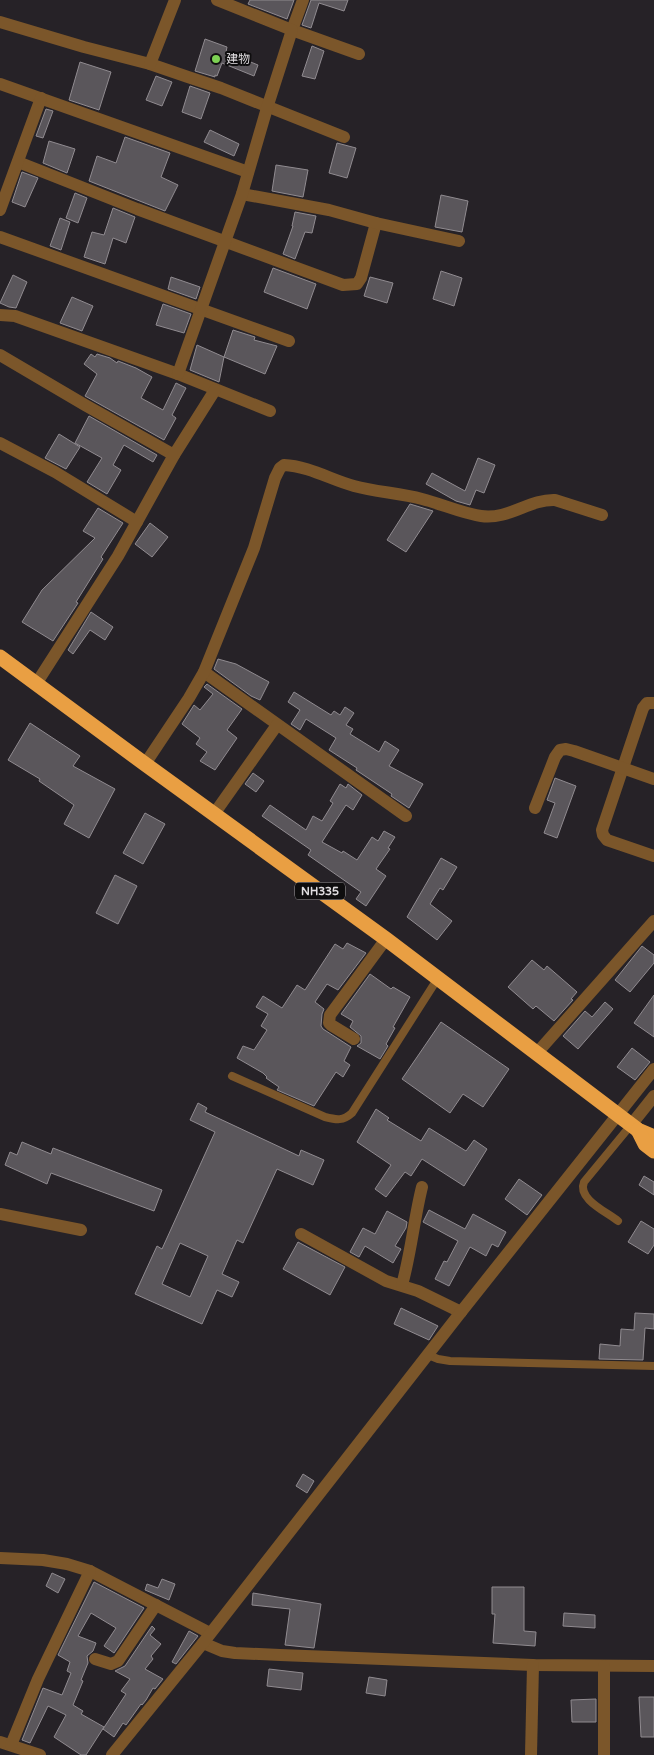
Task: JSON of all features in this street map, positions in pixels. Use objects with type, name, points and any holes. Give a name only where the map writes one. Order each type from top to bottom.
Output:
[{"type":"highway","name":"NH335","points":[[0,657],[386,939],[634,1128],[654,1137]]},
{"type":"highway","name":"NH335","points":[[634,1128],[645,1144],[654,1151]]},
{"type":"street","points":[[150,64],[175,0]]},
{"type":"street","points":[[217,0],[359,54]]},
{"type":"street","points":[[178,374],[226,242],[267,108],[303,0]]},
{"type":"street","points":[[0,22],[150,64],[221,88],[344,138]]},
{"type":"street","points":[[0,84],[248,172]]},
{"type":"street","points":[[0,210],[41,98]]},
{"type":"street","points":[[18,162],[331,281],[351,285],[357,284],[361,278],[376,223]]},
{"type":"street","points":[[242,194],[329,210],[376,223],[459,241]]},
{"type":"street","points":[[0,237],[289,341]]},
{"type":"street","points":[[0,315],[15,316],[178,374],[270,411]]},
{"type":"street","points":[[0,355],[174,455]]},
{"type":"street","points":[[36,684],[118,556],[174,455],[215,390]]},
{"type":"street","points":[[0,443],[55,472],[137,522]]},
{"type":"street","points":[[145,764],[190,698],[204,672],[254,548],[275,478],[280,468],[284,465],[356,486],[420,498],[481,516],[497,516],[512,513],[548,499],[602,515]]},
{"type":"street","points":[[204,672],[406,816]]},
{"type":"street","points":[[654,703],[647,703],[643,708],[602,830],[606,840],[654,856]]},
{"type":"street","points":[[214,814],[277,725]]},
{"type":"street","points":[[536,808],[555,757],[560,750],[574,750],[654,779]]},
{"type":"street","points":[[536,1054],[654,921]]},
{"type":"street","points":[[354,1039],[329,1023],[330,1015],[386,939]]},
{"type":"street","points":[[112,1755],[654,1069]]},
{"type":"street","points":[[634,1128],[654,1096]]},
{"type":"street","points":[[402,1286],[422,1187]]},
{"type":"street","points":[[0,1214],[81,1230]]},
{"type":"street","points":[[301,1234],[386,1280],[418,1291],[461,1312]]},
{"type":"street","points":[[0,1558],[43,1560],[67,1564],[90,1571],[156,1604],[222,1651],[533,1665],[654,1666]]},
{"type":"street","points":[[40,1755],[5,1743],[90,1571]]},
{"type":"street","points":[[95,1659],[111,1664],[118,1661],[156,1604]]},
{"type":"street","points":[[531,1755],[533,1665]]},
{"type":"street","points":[[604,1666],[604,1755]]},
{"type":"lane","points":[[232,1076],[325,1117],[336,1120],[346,1119],[352,1113],[438,978]]},
{"type":"lane","points":[[618,1221],[589,1199],[583,1193],[582,1187],[584,1182],[634,1128]]},
{"type":"lane","points":[[428,1355],[450,1361],[654,1366]]},
{"type":"building","points":[[250,0],[294,0],[287,19],[248,4]]},
{"type":"building","points":[[311,0],[348,0],[344,11],[319,3],[311,28],[302,25]]},
{"type":"building","points":[[205,39],[227,47],[226,52],[258,65],[254,76],[222,63],[215,77],[195,71]]},
{"type":"building","points":[[312,46],[324,51],[315,79],[302,76]]},
{"type":"building","points":[[80,62],[111,72],[99,110],[69,100]]},
{"type":"building","points":[[156,76],[172,82],[162,106],[146,100]]},
{"type":"building","points":[[190,86],[210,93],[201,119],[182,112]]},
{"type":"building","points":[[46,109],[53,111],[43,138],[36,136]]},
{"type":"building","points":[[210,130],[239,144],[234,156],[204,142]]},
{"type":"building","points":[[125,137],[170,153],[161,177],[178,185],[165,211],[89,181],[97,156],[116,163]]},
{"type":"building","points":[[49,141],[75,149],[67,173],[43,163]]},
{"type":"building","points":[[337,143],[356,148],[347,178],[329,173]]},
{"type":"building","points":[[276,165],[308,170],[303,197],[272,191]]},
{"type":"building","points":[[22,172],[38,178],[25,207],[12,202]]},
{"type":"building","points":[[75,193],[87,198],[78,223],[66,218]]},
{"type":"building","points":[[441,195],[468,201],[462,232],[435,227]]},
{"type":"building","points":[[113,208],[135,217],[126,243],[113,238],[105,264],[84,257],[92,232],[104,235]]},
{"type":"building","points":[[295,212],[316,216],[312,233],[305,232],[295,259],[283,254],[293,226]]},
{"type":"building","points":[[60,218],[70,222],[61,250],[50,246]]},
{"type":"building","points":[[273,268],[316,284],[307,309],[264,292]]},
{"type":"building","points":[[441,271],[462,278],[454,306],[433,299]]},
{"type":"building","points":[[13,275],[27,282],[16,308],[0,303]]},
{"type":"building","points":[[171,277],[200,287],[196,299],[168,289]]},
{"type":"building","points":[[370,277],[393,283],[387,303],[364,296]]},
{"type":"building","points":[[72,297],[93,306],[82,331],[60,323]]},
{"type":"building","points":[[163,304],[191,314],[184,333],[156,325]]},
{"type":"building","points":[[233,330],[255,337],[254,340],[277,346],[265,374],[224,357]]},
{"type":"building","points":[[197,345],[224,357],[219,382],[190,370]]},
{"type":"building","points":[[91,354],[95,357],[97,354],[110,358],[117,363],[118,361],[152,377],[141,398],[163,410],[176,383],[186,388],[172,415],[176,418],[164,440],[85,396],[97,374],[84,364]]},
{"type":"building","points":[[89,416],[157,455],[153,462],[124,445],[113,465],[121,470],[107,494],[87,482],[102,458],[75,443]]},
{"type":"building","points":[[59,434],[80,447],[66,469],[45,458]]},
{"type":"building","points":[[478,458],[495,465],[484,493],[476,490],[470,505],[456,501],[426,484],[432,473],[465,491]]},
{"type":"building","points":[[410,504],[433,511],[406,552],[387,540]]},
{"type":"building","points":[[98,508],[123,523],[101,557],[103,559],[76,602],[78,603],[53,641],[22,622],[42,590],[95,538],[83,531]]},
{"type":"building","points":[[150,523],[168,537],[152,557],[135,544]]},
{"type":"building","points":[[91,612],[113,627],[105,640],[90,630],[73,654],[68,650]]},
{"type":"building","points":[[218,659],[236,664],[269,682],[260,700],[251,696],[214,669]]},
{"type":"building","points":[[207,684],[242,709],[227,730],[237,738],[215,770],[200,761],[207,752],[196,744],[200,738],[182,724],[194,705],[200,710],[213,694],[204,687]]},
{"type":"building","points":[[294,692],[331,715],[334,711],[340,715],[345,707],[354,713],[346,725],[353,729],[350,734],[379,752],[385,741],[399,750],[389,766],[423,784],[409,808],[356,770],[357,768],[329,750],[336,738],[306,719],[300,730],[291,724],[300,710],[288,702]]},
{"type":"building","points":[[30,723],[80,756],[73,766],[115,789],[89,838],[64,824],[74,805],[39,781],[40,779],[8,760]]},
{"type":"building","points":[[253,773],[264,781],[256,792],[245,784]]},
{"type":"building","points":[[555,778],[576,786],[557,838],[544,833],[555,803],[547,800]]},
{"type":"building","points":[[340,784],[346,788],[348,784],[362,795],[353,810],[346,805],[322,842],[342,853],[343,851],[357,860],[372,837],[378,841],[384,831],[395,837],[388,848],[390,849],[376,869],[386,876],[366,906],[356,899],[361,892],[308,855],[311,850],[262,816],[270,805],[306,830],[313,816],[322,821],[333,803],[330,801]]},
{"type":"building","points":[[145,813],[165,824],[143,864],[123,853]]},
{"type":"building","points":[[441,858],[457,867],[443,890],[440,888],[430,904],[452,921],[437,940],[407,917]]},
{"type":"building","points":[[115,875],[137,886],[118,924],[96,913]]},
{"type":"building","points":[[347,943],[366,953],[338,990],[327,984],[315,1002],[324,1009],[321,1026],[323,1029],[351,1047],[344,1061],[350,1065],[343,1077],[336,1072],[314,1106],[277,1090],[279,1087],[266,1078],[263,1073],[237,1058],[243,1046],[254,1050],[267,1030],[261,1026],[268,1014],[256,1007],[263,996],[282,1008],[297,985],[305,990],[335,944],[343,949]]},
{"type":"building","points":[[642,946],[654,955],[654,963],[630,992],[615,980]]},
{"type":"building","points":[[532,960],[544,970],[547,966],[577,992],[571,999],[573,1000],[554,1021],[536,1006],[533,1009],[508,987]]},
{"type":"building","points":[[370,974],[391,989],[393,987],[410,997],[393,1027],[395,1028],[386,1044],[388,1046],[380,1059],[357,1046],[361,1043],[361,1036],[350,1027],[353,1021],[341,1014]]},
{"type":"building","points":[[654,995],[654,1037],[634,1023]]},
{"type":"building","points":[[605,1002],[613,1009],[578,1049],[563,1036],[585,1011],[592,1017]]},
{"type":"building","points":[[441,1022],[509,1069],[483,1107],[463,1094],[450,1113],[402,1079]]},
{"type":"building","points":[[632,1048],[650,1062],[635,1080],[617,1067]]},
{"type":"building","points":[[198,1103],[207,1108],[205,1112],[299,1156],[301,1150],[324,1160],[313,1185],[277,1169],[243,1243],[237,1240],[222,1274],[239,1282],[232,1297],[217,1290],[202,1324],[135,1294],[157,1246],[162,1249],[215,1132],[190,1120]],"holes":[[[180,1243],[208,1256],[190,1297],[162,1284]]]},
{"type":"building","points":[[376,1109],[389,1118],[387,1120],[421,1141],[429,1128],[466,1151],[474,1140],[487,1149],[464,1186],[422,1159],[411,1176],[405,1172],[386,1197],[375,1189],[391,1165],[357,1142]]},
{"type":"building","points":[[22,1142],[51,1154],[53,1148],[162,1190],[154,1211],[51,1173],[47,1184],[5,1165],[10,1152],[17,1155]]},
{"type":"building","points":[[644,1176],[654,1182],[654,1195],[639,1185]]},
{"type":"building","points":[[519,1179],[542,1195],[527,1215],[505,1199]]},
{"type":"building","points":[[429,1210],[465,1229],[473,1214],[506,1232],[498,1247],[492,1244],[486,1256],[470,1247],[449,1286],[435,1279],[444,1261],[447,1262],[458,1241],[423,1222]]},
{"type":"building","points":[[387,1211],[407,1222],[406,1228],[395,1246],[401,1249],[393,1263],[365,1246],[359,1257],[350,1252],[363,1228],[375,1234]]},
{"type":"building","points":[[641,1221],[654,1229],[654,1245],[648,1254],[628,1242]]},
{"type":"building","points":[[298,1242],[345,1267],[330,1295],[283,1269]]},
{"type":"building","points":[[401,1308],[438,1326],[429,1340],[394,1324]]},
{"type":"building","points":[[635,1313],[654,1314],[654,1329],[645,1328],[643,1360],[599,1359],[600,1344],[620,1346],[621,1329],[634,1330]]},
{"type":"building","points":[[303,1474],[314,1481],[307,1493],[296,1486]]},
{"type":"building","points":[[52,1573],[65,1579],[58,1593],[46,1586]]},
{"type":"building","points":[[162,1579],[175,1584],[169,1600],[145,1590],[147,1584],[158,1588]]},
{"type":"building","points":[[94,1582],[144,1608],[114,1653],[104,1646],[116,1628],[91,1613],[78,1636],[96,1643],[93,1651],[87,1656],[88,1663],[81,1680],[83,1681],[73,1705],[83,1711],[81,1714],[104,1727],[86,1755],[81,1755],[54,1737],[66,1715],[48,1706],[30,1743],[22,1740],[43,1688],[62,1695],[71,1673],[67,1671],[70,1662],[58,1655]]},
{"type":"building","points":[[492,1587],[524,1587],[524,1631],[536,1632],[535,1646],[493,1643],[495,1614],[492,1614]]},
{"type":"building","points":[[253,1593],[321,1604],[314,1648],[285,1645],[290,1609],[252,1605]]},
{"type":"building","points":[[564,1613],[595,1615],[595,1628],[563,1626]]},
{"type":"building","points":[[152,1626],[155,1629],[150,1635],[161,1644],[151,1656],[153,1659],[145,1669],[163,1679],[155,1689],[153,1688],[126,1725],[123,1723],[114,1737],[103,1729],[126,1694],[121,1691],[130,1679],[115,1671],[125,1666]]},
{"type":"building","points":[[189,1631],[198,1636],[176,1664],[172,1662]]},
{"type":"building","points":[[269,1669],[303,1673],[301,1690],[267,1686]]},
{"type":"building","points":[[369,1677],[387,1680],[385,1696],[366,1693]]},
{"type":"building","points":[[639,1697],[654,1697],[654,1737],[641,1737]]},
{"type":"building","points":[[596,1699],[596,1722],[572,1722],[571,1700]]},
{"type":"place","name":"建物","points":[[216,59]]}]
